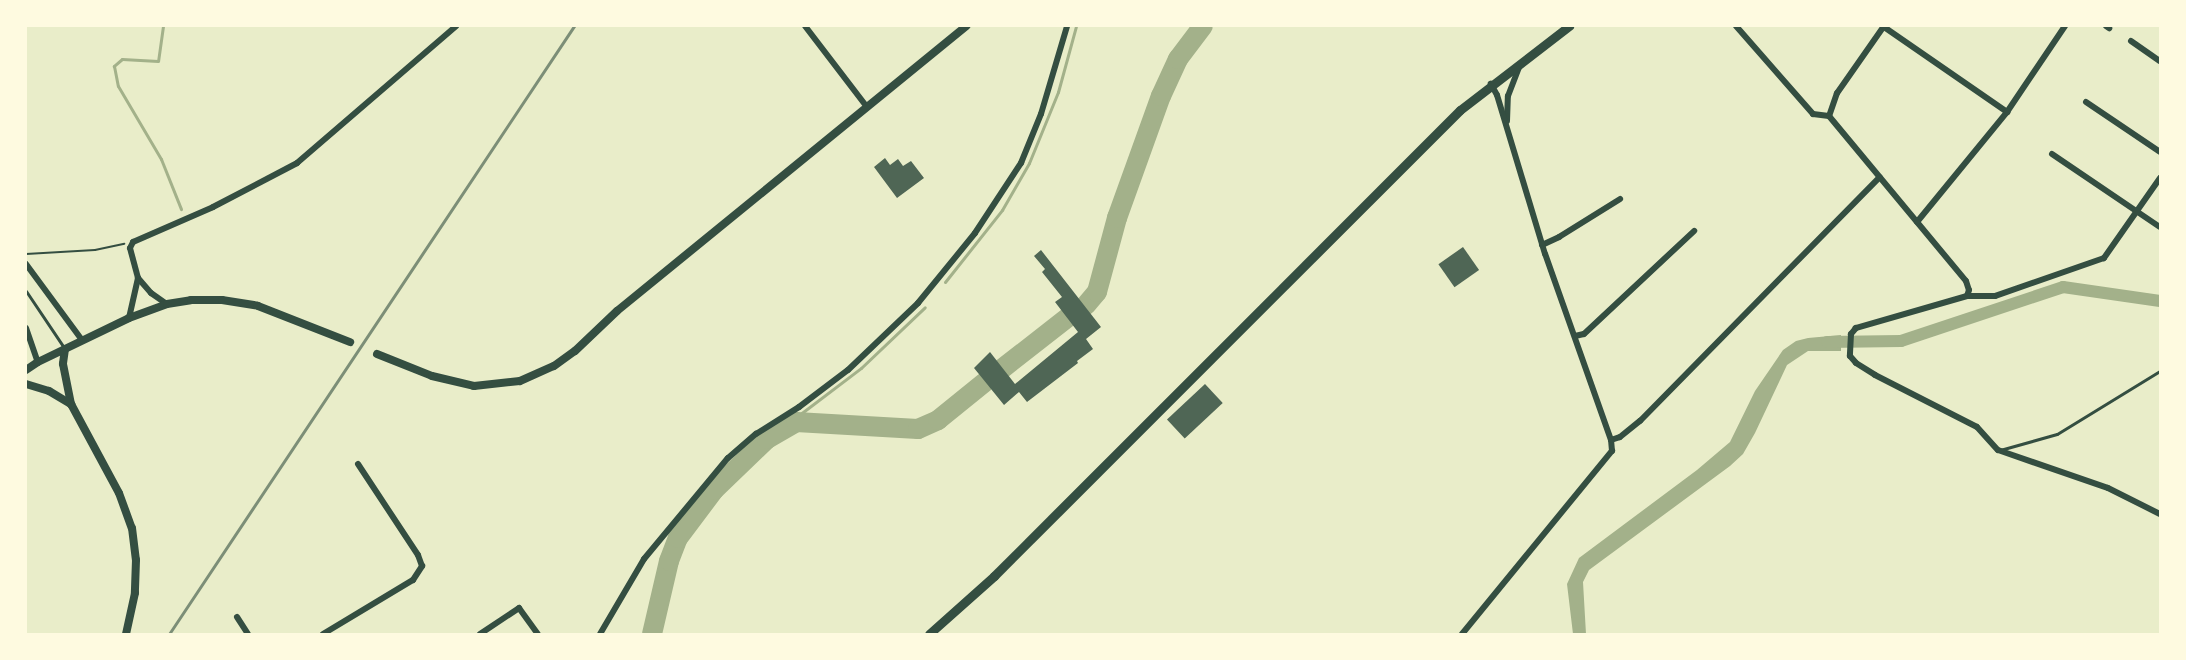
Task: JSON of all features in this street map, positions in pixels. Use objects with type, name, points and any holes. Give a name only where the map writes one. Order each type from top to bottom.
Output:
[{"type":"main road","points":[[929,634],[994,576],[1450,120],[1491,84],[1569,26]]},
{"type":"street","points":[[167,304],[151,293],[138,278],[130,248],[133,242],[213,207],[297,163],[456,26]]},
{"type":"street","points":[[805,26],[867,107]]},
{"type":"street","points":[[377,354],[447,381],[474,386],[509,383],[542,373],[566,359],[617,311],[967,26]]},
{"type":"street","points":[[600,634],[644,559],[728,458],[756,434],[790,413],[848,370],[918,303],[975,233],[1017,171],[1028,148],[1050,87],[1067,26]]},
{"type":"street","points":[[1736,26],[1813,114],[1829,116],[1966,282],[1969,290],[1967,296]]},
{"type":"street","points":[[1829,116],[1838,93],[1884,26],[2007,112]]},
{"type":"street","points":[[1917,222],[2007,112],[2065,26]]},
{"type":"street","points":[[2132,41],[2160,61]]},
{"type":"street","points":[[1507,128],[1510,86],[1526,57]]},
{"type":"street","points":[[1462,634],[1612,451],[1611,440],[1542,245],[1507,128],[1491,84]]},
{"type":"street","points":[[2086,102],[2160,152]]},
{"type":"street","points":[[2052,154],[2160,227]]},
{"type":"street","points":[[1611,440],[1620,437],[1640,421],[1880,177]]},
{"type":"street","points":[[2160,178],[2104,258],[1995,296],[1967,296],[1856,328],[1851,334],[1850,356],[1856,363],[1875,375],[1977,427],[1998,450],[2108,488],[2160,514]]},
{"type":"street","points":[[1542,245],[1620,199]]},
{"type":"street","points":[[1575,336],[1584,334],[1694,231]]},
{"type":"street","points":[[26,264],[82,340]]},
{"type":"street","points":[[129,318],[138,278]]},
{"type":"street","points":[[26,370],[129,318],[167,304],[206,299],[240,302],[281,314],[350,342]]},
{"type":"street","points":[[26,328],[38,362]]},
{"type":"street","points":[[65,349],[63,364],[71,404],[119,493],[132,528],[136,560],[135,593],[126,634]]},
{"type":"street","points":[[26,384],[41,387],[71,404]]},
{"type":"street","points":[[323,634],[413,580],[422,567],[418,555],[358,464]]},
{"type":"street","points":[[480,634],[519,608],[538,634]]},
{"type":"street","points":[[237,617],[248,634]]},
{"type":"lane","points":[[26,291],[65,349]]},
{"type":"lane","points":[[1998,450],[2057,434],[2160,371]]},
{"type":"path","points":[[26,254],[95,250],[133,242]]},
{"type":"shaded area","points":[[1841,335],[1841,351],[1808,351],[1787,365],[1743,454],[1589,570],[1583,582],[1586,634],[1573,634],[1567,584],[1579,558],[1697,470],[1730,442],[1755,391],[1783,350],[1796,341]]},
{"type":"building","points":[[885,158],[890,165],[898,159],[903,166],[911,161],[924,178],[897,198],[874,167]]},
{"type":"building","points":[[1463,247],[1479,270],[1454,287],[1438,264]]},
{"type":"building","points":[[1041,250],[1101,327],[1086,339],[1093,349],[1077,361],[1078,363],[1027,402],[1019,392],[1004,405],[974,368],[990,352],[1015,384],[1078,332],[1055,302],[1062,297],[1042,272],[1045,269],[1034,256]]},
{"type":"building","points":[[1205,384],[1223,403],[1185,438],[1167,419]]},
{"type":"waterway","points":[[163,26],[158,61],[122,59],[114,66],[118,86],[161,159],[181,209]]},
{"type":"waterway","points":[[945,282],[1002,210],[1029,163],[1058,92],[1076,26]]},
{"type":"waterway","points":[[1086,305],[1097,292],[1117,218],[1161,96],[1178,59],[1203,26]]},
{"type":"waterway","points":[[1827,342],[1901,341],[2063,287],[2160,301]]},
{"type":"waterway","points":[[796,422],[799,415],[861,368],[925,307]]},
{"type":"waterway","points":[[1003,368],[1067,318]]},
{"type":"waterway","points":[[652,634],[669,561],[678,538],[714,490],[767,439],[796,422],[918,429],[938,420],[985,382]]},
{"type":"railway","points":[[169,634],[574,26]]}]
